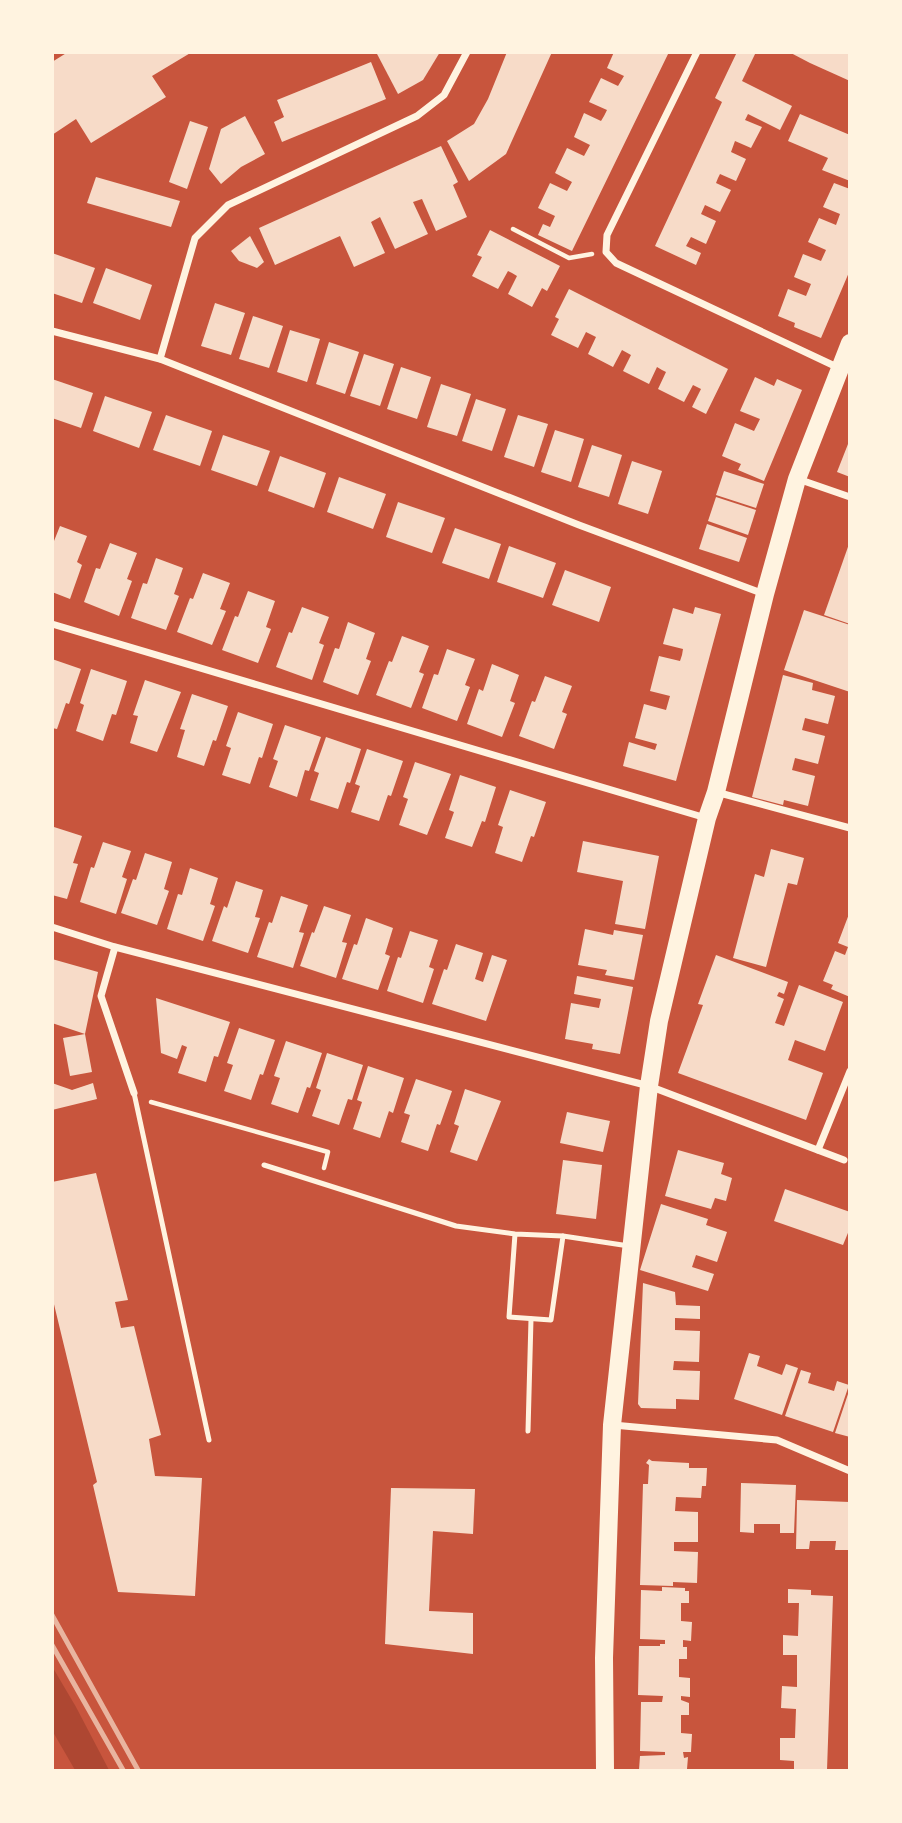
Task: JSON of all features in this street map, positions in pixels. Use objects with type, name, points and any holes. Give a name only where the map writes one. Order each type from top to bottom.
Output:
[{"type":"main road","points":[[605,1770],[604,1632],[612,1425],[649,1086],[659,1021],[707,818],[797,479],[849,343]]},
{"type":"street","points":[[160,359],[195,238],[228,205],[417,116],[444,95],[467,52]]},
{"type":"street","points":[[697,52],[607,234],[606,252],[616,263],[839,368]]},
{"type":"street","points":[[52,331],[160,359],[579,525],[765,594]]},
{"type":"street","points":[[797,479],[849,497]]},
{"type":"street","points":[[52,624],[707,818]]},
{"type":"street","points":[[716,792],[849,828]]},
{"type":"street","points":[[52,927],[114,947],[649,1086],[844,1160]]},
{"type":"street","points":[[114,947],[101,996],[134,1095]]},
{"type":"street","points":[[818,1150],[849,1071]]},
{"type":"street","points":[[612,1425],[777,1440],[849,1471]]},
{"type":"lane","points":[[134,1095],[209,1440]]},
{"type":"lane","points":[[264,1165],[456,1226],[515,1234],[563,1236],[632,1246]]},
{"type":"lane","points":[[515,1234],[509,1317],[551,1320],[563,1236]]},
{"type":"lane","points":[[528,1432],[531,1319]]},
{"type":"path","points":[[513,229],[569,258],[606,252]]},
{"type":"path","points":[[134,1095],[328,1152],[319,1183]]},
{"type":"shaded area","points":[[53,1668],[109,1770],[75,1770],[53,1732]]},
{"type":"building","points":[[68,52],[192,52],[152,76],[166,97],[91,143],[76,119],[52,135],[52,62]]},
{"type":"building","points":[[376,52],[440,52],[423,80],[398,94]]},
{"type":"building","points":[[507,52],[552,52],[506,154],[469,181],[447,141],[474,124],[488,99]]},
{"type":"building","points":[[614,52],[669,52],[572,251],[538,235],[543,224],[550,227],[555,216],[538,208],[550,183],[567,191],[572,182],[555,173],[567,148],[584,156],[590,145],[574,137],[584,113],[601,121],[607,110],[589,102],[601,78],[618,86],[624,76],[607,68]]},
{"type":"building","points":[[737,52],[756,52],[742,81],[792,106],[780,130],[748,114],[745,120],[762,127],[751,148],[735,141],[731,152],[746,159],[736,181],[720,174],[718,178],[716,183],[731,190],[720,212],[705,205],[701,214],[716,221],[706,244],[691,237],[686,246],[701,253],[696,265],[655,246],[722,102],[715,98]]},
{"type":"building","points":[[789,52],[850,52],[850,81],[810,63]]},
{"type":"building","points":[[371,62],[386,99],[282,142],[274,122],[284,117],[277,100]]},
{"type":"building","points":[[800,114],[850,135],[850,181],[822,170],[828,158],[788,141]]},
{"type":"building","points":[[245,116],[265,154],[241,167],[221,184],[209,169],[221,129]]},
{"type":"building","points":[[190,121],[208,127],[187,189],[169,182]]},
{"type":"building","points":[[441,146],[458,182],[453,185],[467,217],[436,231],[422,199],[413,202],[428,234],[395,249],[380,217],[371,222],[385,253],[354,267],[340,236],[275,265],[259,228]]},
{"type":"building","points":[[96,177],[180,201],[171,227],[87,203]]},
{"type":"building","points":[[834,183],[850,189],[850,270],[821,338],[794,327],[795,323],[778,316],[788,289],[806,296],[811,284],[794,277],[803,254],[821,261],[826,250],[808,242],[819,218],[836,225],[840,214],[823,207]]},
{"type":"building","points":[[490,230],[560,266],[547,291],[542,288],[532,307],[508,294],[517,276],[512,273],[508,271],[498,289],[472,276],[482,257],[477,255]]},
{"type":"building","points":[[250,236],[264,262],[257,268],[239,261],[231,251]]},
{"type":"building","points":[[52,253],[95,268],[82,303],[52,293]]},
{"type":"building","points":[[106,268],[152,285],[140,320],[93,303]]},
{"type":"building","points":[[569,289],[728,369],[706,414],[692,407],[701,389],[693,385],[684,402],[658,389],[666,372],[657,367],[649,384],[623,371],[631,355],[622,350],[613,367],[588,354],[596,337],[586,332],[578,348],[551,335],[559,319],[555,317]]},
{"type":"building","points":[[215,303],[245,313],[231,355],[201,346]]},
{"type":"building","points":[[253,316],[283,326],[269,368],[239,359]]},
{"type":"building","points":[[290,330],[320,339],[307,382],[277,372]]},
{"type":"building","points":[[329,342],[359,352],[345,394],[316,384]]},
{"type":"building","points":[[364,354],[394,364],[380,406],[350,396]]},
{"type":"building","points":[[401,367],[431,377],[417,419],[387,409]]},
{"type":"building","points":[[755,377],[774,386],[777,379],[802,390],[764,481],[738,470],[741,464],[722,456],[735,423],[754,431],[760,419],[740,411]]},
{"type":"building","points":[[52,379],[93,393],[81,428],[52,418]]},
{"type":"building","points":[[441,384],[471,394],[457,436],[427,427]]},
{"type":"building","points":[[105,396],[152,412],[139,448],[93,431]]},
{"type":"building","points":[[476,399],[506,409],[492,451],[462,441]]},
{"type":"building","points":[[166,415],[212,431],[200,466],[153,450]]},
{"type":"building","points":[[518,415],[548,424],[534,467],[504,457]]},
{"type":"building","points":[[555,430],[584,439],[571,482],[541,472]]},
{"type":"building","points":[[223,435],[270,451],[257,486],[211,470]]},
{"type":"building","points":[[850,439],[850,477],[837,472]]},
{"type":"building","points":[[592,445],[622,455],[609,497],[578,487]]},
{"type":"building","points":[[280,456],[326,473],[314,508],[268,491]]},
{"type":"building","points":[[632,461],[662,471],[648,514],[618,504]]},
{"type":"building","points":[[724,471],[764,484],[756,508],[716,495]]},
{"type":"building","points":[[339,477],[386,494],[373,529],[327,512]]},
{"type":"building","points":[[716,497],[756,510],[748,535],[708,521]]},
{"type":"building","points":[[398,502],[445,518],[432,553],[386,537]]},
{"type":"building","points":[[707,524],[747,538],[739,562],[699,549]]},
{"type":"building","points":[[60,526],[87,536],[77,562],[82,565],[70,599],[52,592],[52,546]]},
{"type":"building","points":[[455,528],[501,544],[489,579],[442,563]]},
{"type":"building","points":[[110,543],[137,553],[127,579],[132,581],[119,616],[84,602],[96,568],[100,569]]},
{"type":"building","points":[[850,544],[850,624],[824,615]]},
{"type":"building","points":[[509,546],[556,563],[543,598],[497,582]]},
{"type":"building","points":[[156,558],[183,568],[174,594],[179,596],[166,630],[131,618],[143,583],[147,584]]},
{"type":"building","points":[[565,570],[611,587],[599,622],[552,605]]},
{"type":"building","points":[[203,573],[230,583],[220,609],[226,611],[212,645],[177,632]]},
{"type":"building","points":[[248,591],[275,601],[266,627],[271,629],[258,663],[222,650]]},
{"type":"building","points":[[302,607],[329,617],[319,643],[324,645],[312,680],[276,667]]},
{"type":"building","points":[[695,607],[721,614],[676,781],[623,766],[629,742],[655,750],[657,744],[635,738],[644,704],[666,710],[670,696],[650,691],[659,656],[680,661],[683,649],[663,644],[673,608],[693,614]]},
{"type":"building","points":[[804,610],[850,625],[850,692],[784,670]]},
{"type":"building","points":[[348,622],[375,633],[366,659],[371,661],[358,695],[323,682]]},
{"type":"building","points":[[402,636],[429,646],[419,672],[424,674],[411,708],[376,695]]},
{"type":"building","points":[[447,649],[475,659],[465,685],[470,687],[457,721],[422,708],[434,674],[438,675]]},
{"type":"building","points":[[52,659],[81,669],[57,729],[52,728]]},
{"type":"building","points":[[492,664],[519,675],[510,701],[515,703],[502,737],[467,724],[479,689],[483,691]]},
{"type":"building","points":[[91,669],[127,681],[116,715],[112,714],[103,741],[76,731],[84,705],[80,703]]},
{"type":"building","points":[[783,675],[813,683],[812,690],[835,696],[828,724],[805,718],[802,730],[825,736],[818,764],[795,758],[792,770],[815,776],[808,806],[784,800],[783,805],[752,797]]},
{"type":"building","points":[[545,676],[572,686],[562,712],[567,714],[554,749],[519,736]]},
{"type":"building","points":[[145,680],[181,692],[157,752],[130,743],[138,716],[133,715]]},
{"type":"building","points":[[192,694],[228,706],[204,766],[177,757],[185,730],[180,729]]},
{"type":"building","points":[[238,712],[273,724],[250,784],[222,775],[231,748],[226,746]]},
{"type":"building","points":[[285,725],[321,737],[309,771],[305,770],[297,797],[269,787],[278,761],[273,759]]},
{"type":"building","points":[[326,737],[361,749],[338,809],[310,800],[319,773],[314,771]]},
{"type":"building","points":[[367,749],[403,761],[379,821],[351,812],[360,786],[355,784]]},
{"type":"building","points":[[415,762],[451,774],[427,835],[399,825],[408,799],[403,797]]},
{"type":"building","points":[[460,775],[496,787],[485,822],[482,821],[472,847],[445,838],[454,812],[449,810]]},
{"type":"building","points":[[510,790],[546,802],[522,862],[495,853],[503,827],[498,825]]},
{"type":"building","points":[[54,827],[82,836],[73,863],[78,864],[67,899],[52,895]]},
{"type":"building","points":[[583,841],[659,856],[645,929],[615,924],[623,881],[577,872]]},
{"type":"building","points":[[103,842],[131,851],[122,877],[127,879],[116,914],[80,902],[91,867],[94,868]]},
{"type":"building","points":[[771,849],[804,858],[797,885],[788,883],[766,967],[733,958],[755,874],[764,877]]},
{"type":"building","points":[[145,853],[172,862],[164,889],[169,891],[157,925],[121,913]]},
{"type":"building","points":[[190,868],[218,878],[210,904],[215,906],[203,941],[167,929]]},
{"type":"building","points":[[236,881],[263,890],[255,917],[260,918],[248,953],[212,941]]},
{"type":"building","points":[[281,896],[308,905],[299,932],[304,933],[293,968],[257,957]]},
{"type":"building","points":[[324,906],[351,915],[342,942],[347,943],[336,978],[300,966]]},
{"type":"building","points":[[849,914],[850,997],[831,989],[833,985],[823,981],[835,951],[845,955],[848,947],[838,943]]},
{"type":"building","points":[[366,918],[393,928],[385,954],[390,956],[378,990],[342,979]]},
{"type":"building","points":[[585,929],[613,935],[614,930],[643,935],[634,980],[605,975],[607,970],[578,965]]},
{"type":"building","points":[[410,931],[438,940],[429,967],[434,969],[423,1003],[387,991]]},
{"type":"building","points":[[456,944],[483,953],[475,979],[483,982],[492,955],[507,960],[486,1021],[432,1004]]},
{"type":"building","points":[[716,955],[788,982],[784,994],[779,992],[777,996],[784,999],[775,1023],[784,1026],[799,985],[843,1002],[825,1051],[795,1040],[788,1060],[823,1073],[806,1120],[678,1073],[703,1005],[698,1004]]},
{"type":"building","points":[[52,959],[98,972],[85,1034],[52,1023]]},
{"type":"building","points":[[577,976],[633,987],[620,1054],[592,1049],[593,1044],[565,1039],[571,1003],[599,1008],[601,999],[574,994]]},
{"type":"building","points":[[156,998],[230,1022],[218,1057],[214,1056],[206,1082],[178,1073],[187,1047],[182,1045],[177,1059],[161,1053]]},
{"type":"building","points":[[239,1028],[275,1040],[251,1100],[224,1091],[233,1065],[227,1063]]},
{"type":"building","points":[[85,1034],[92,1072],[70,1076],[63,1038]]},
{"type":"building","points":[[286,1041],[322,1053],[298,1113],[271,1104],[280,1078],[274,1076]]},
{"type":"building","points":[[327,1053],[363,1065],[352,1100],[348,1099],[339,1125],[312,1116],[321,1090],[316,1088]]},
{"type":"building","points":[[368,1066],[404,1078],[393,1113],[389,1111],[380,1138],[353,1129],[362,1102],[357,1100]]},
{"type":"building","points":[[416,1079],[452,1091],[428,1151],[401,1142],[410,1115],[404,1113]]},
{"type":"building","points":[[52,1083],[72,1090],[93,1083],[97,1099],[52,1110]]},
{"type":"building","points":[[465,1089],[501,1101],[477,1161],[450,1152],[459,1126],[454,1124]]},
{"type":"building","points":[[567,1112],[610,1121],[603,1152],[560,1143]]},
{"type":"building","points":[[678,1150],[724,1163],[721,1174],[732,1178],[726,1201],[715,1198],[711,1209],[665,1196]]},
{"type":"building","points":[[563,1160],[602,1165],[596,1219],[556,1214]]},
{"type":"building","points":[[96,1173],[128,1300],[115,1302],[121,1328],[134,1326],[161,1435],[149,1439],[155,1476],[202,1478],[195,1596],[118,1592],[93,1485],[97,1482],[52,1296],[52,1182]]},
{"type":"building","points":[[785,1189],[850,1212],[850,1228],[843,1245],[774,1221]]},
{"type":"building","points":[[661,1204],[708,1219],[706,1225],[727,1232],[717,1262],[696,1255],[692,1267],[714,1274],[708,1291],[640,1270]]},
{"type":"building","points":[[643,1283],[675,1292],[676,1305],[700,1306],[700,1319],[675,1318],[675,1330],[700,1331],[699,1362],[674,1361],[673,1370],[700,1371],[699,1400],[676,1399],[676,1409],[641,1408],[638,1404]]},
{"type":"building","points":[[749,1353],[760,1356],[757,1366],[782,1375],[786,1364],[798,1368],[782,1415],[734,1399]]},
{"type":"building","points":[[801,1370],[811,1373],[808,1383],[834,1391],[837,1381],[849,1385],[833,1432],[785,1416]]},
{"type":"building","points":[[850,1391],[850,1437],[835,1433]]},
{"type":"building","points":[[649,1459],[689,1463],[689,1468],[707,1468],[706,1486],[702,1486],[701,1498],[676,1497],[675,1511],[698,1512],[698,1542],[674,1542],[674,1551],[698,1552],[697,1583],[673,1582],[673,1586],[640,1585],[643,1484],[648,1484],[649,1465],[646,1463]]},
{"type":"building","points":[[741,1483],[796,1485],[794,1533],[780,1533],[780,1524],[754,1524],[754,1533],[740,1532]]},
{"type":"building","points":[[391,1488],[475,1489],[473,1534],[433,1531],[429,1611],[473,1613],[473,1654],[385,1644]]},
{"type":"building","points":[[797,1500],[850,1502],[850,1550],[835,1550],[836,1541],[810,1541],[809,1549],[796,1549]]},
{"type":"building","points":[[662,1587],[685,1588],[685,1591],[689,1591],[689,1603],[681,1603],[681,1621],[692,1622],[691,1641],[683,1640],[683,1647],[687,1647],[687,1659],[679,1659],[679,1677],[690,1678],[690,1697],[681,1696],[681,1700],[689,1703],[689,1715],[681,1715],[681,1733],[692,1734],[691,1752],[683,1752],[684,1758],[688,1757],[687,1769],[639,1770],[640,1756],[665,1755],[665,1752],[640,1751],[641,1702],[662,1702],[663,1696],[638,1695],[639,1646],[665,1644],[665,1640],[640,1639],[641,1590],[662,1591]]},
{"type":"building","points":[[788,1589],[811,1590],[811,1595],[833,1596],[827,1770],[794,1770],[794,1761],[780,1760],[780,1738],[795,1738],[796,1709],[781,1708],[782,1686],[797,1687],[797,1655],[783,1655],[783,1635],[798,1636],[799,1603],[788,1603]]},
{"type":"railway","points":[[52,1615],[138,1770]]},
{"type":"railway","points":[[52,1645],[123,1770]]}]
